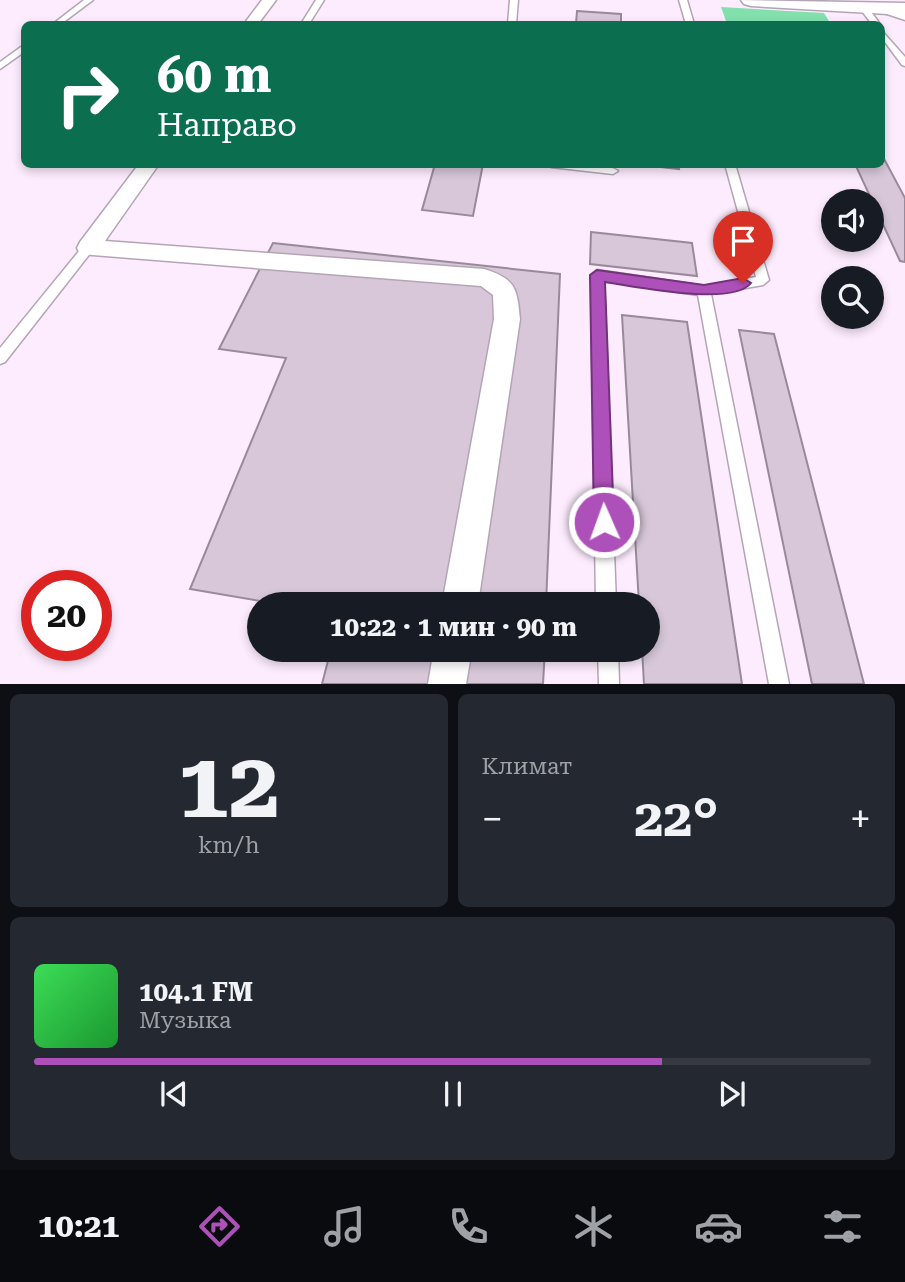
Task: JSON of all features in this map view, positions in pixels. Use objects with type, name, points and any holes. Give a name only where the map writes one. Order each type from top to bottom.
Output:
[{"type":"main road","points":[[751,0],[872,13],[905,9]]},
{"type":"street","points":[[253,21],[269,0]]},
{"type":"street","points":[[88,248],[146,168]]},
{"type":"street","points":[[88,248],[484,278],[496,283],[505,292],[506,319],[462,592]]},
{"type":"street","points":[[447,684],[451,662]]},
{"type":"lane","points":[[61,21],[89,0]]},
{"type":"lane","points":[[307,21],[320,0]]},
{"type":"lane","points":[[512,21],[514,0]]},
{"type":"lane","points":[[683,0],[689,21]]},
{"type":"lane","points":[[872,13],[905,18]]},
{"type":"lane","points":[[885,37],[905,63]]},
{"type":"lane","points":[[0,66],[21,51]]},
{"type":"lane","points":[[586,168],[612,171]]},
{"type":"lane","points":[[606,592],[597,275],[704,291],[762,280],[731,168]]},
{"type":"lane","points":[[0,358],[88,248]]},
{"type":"lane","points":[[704,291],[779,684]]},
{"type":"lane","points":[[608,662],[608,684]]},
{"type":"green space","points":[[721,7],[824,13],[829,21],[726,21]]},
{"type":"building","points":[[577,11],[621,14],[621,21],[576,21]]},
{"type":"building","points":[[885,161],[905,198],[905,262],[900,261],[884,227],[884,189],[867,189],[857,168],[885,168]]},
{"type":"building","points":[[434,168],[482,168],[473,216],[422,210]]},
{"type":"building","points":[[591,232],[692,243],[697,276],[590,264]]},
{"type":"building","points":[[273,243],[560,274],[547,592],[247,592],[247,599],[190,589],[286,358],[219,349]]},
{"type":"building","points":[[622,315],[687,322],[742,684],[644,684],[643,662],[660,662],[660,592],[638,592]]},
{"type":"building","points":[[739,330],[774,334],[864,684],[812,684]]},
{"type":"building","points":[[328,662],[544,662],[543,684],[322,684]]},
{"type":"route","points":[[604,522],[597,275],[704,291],[743,283]]}]
